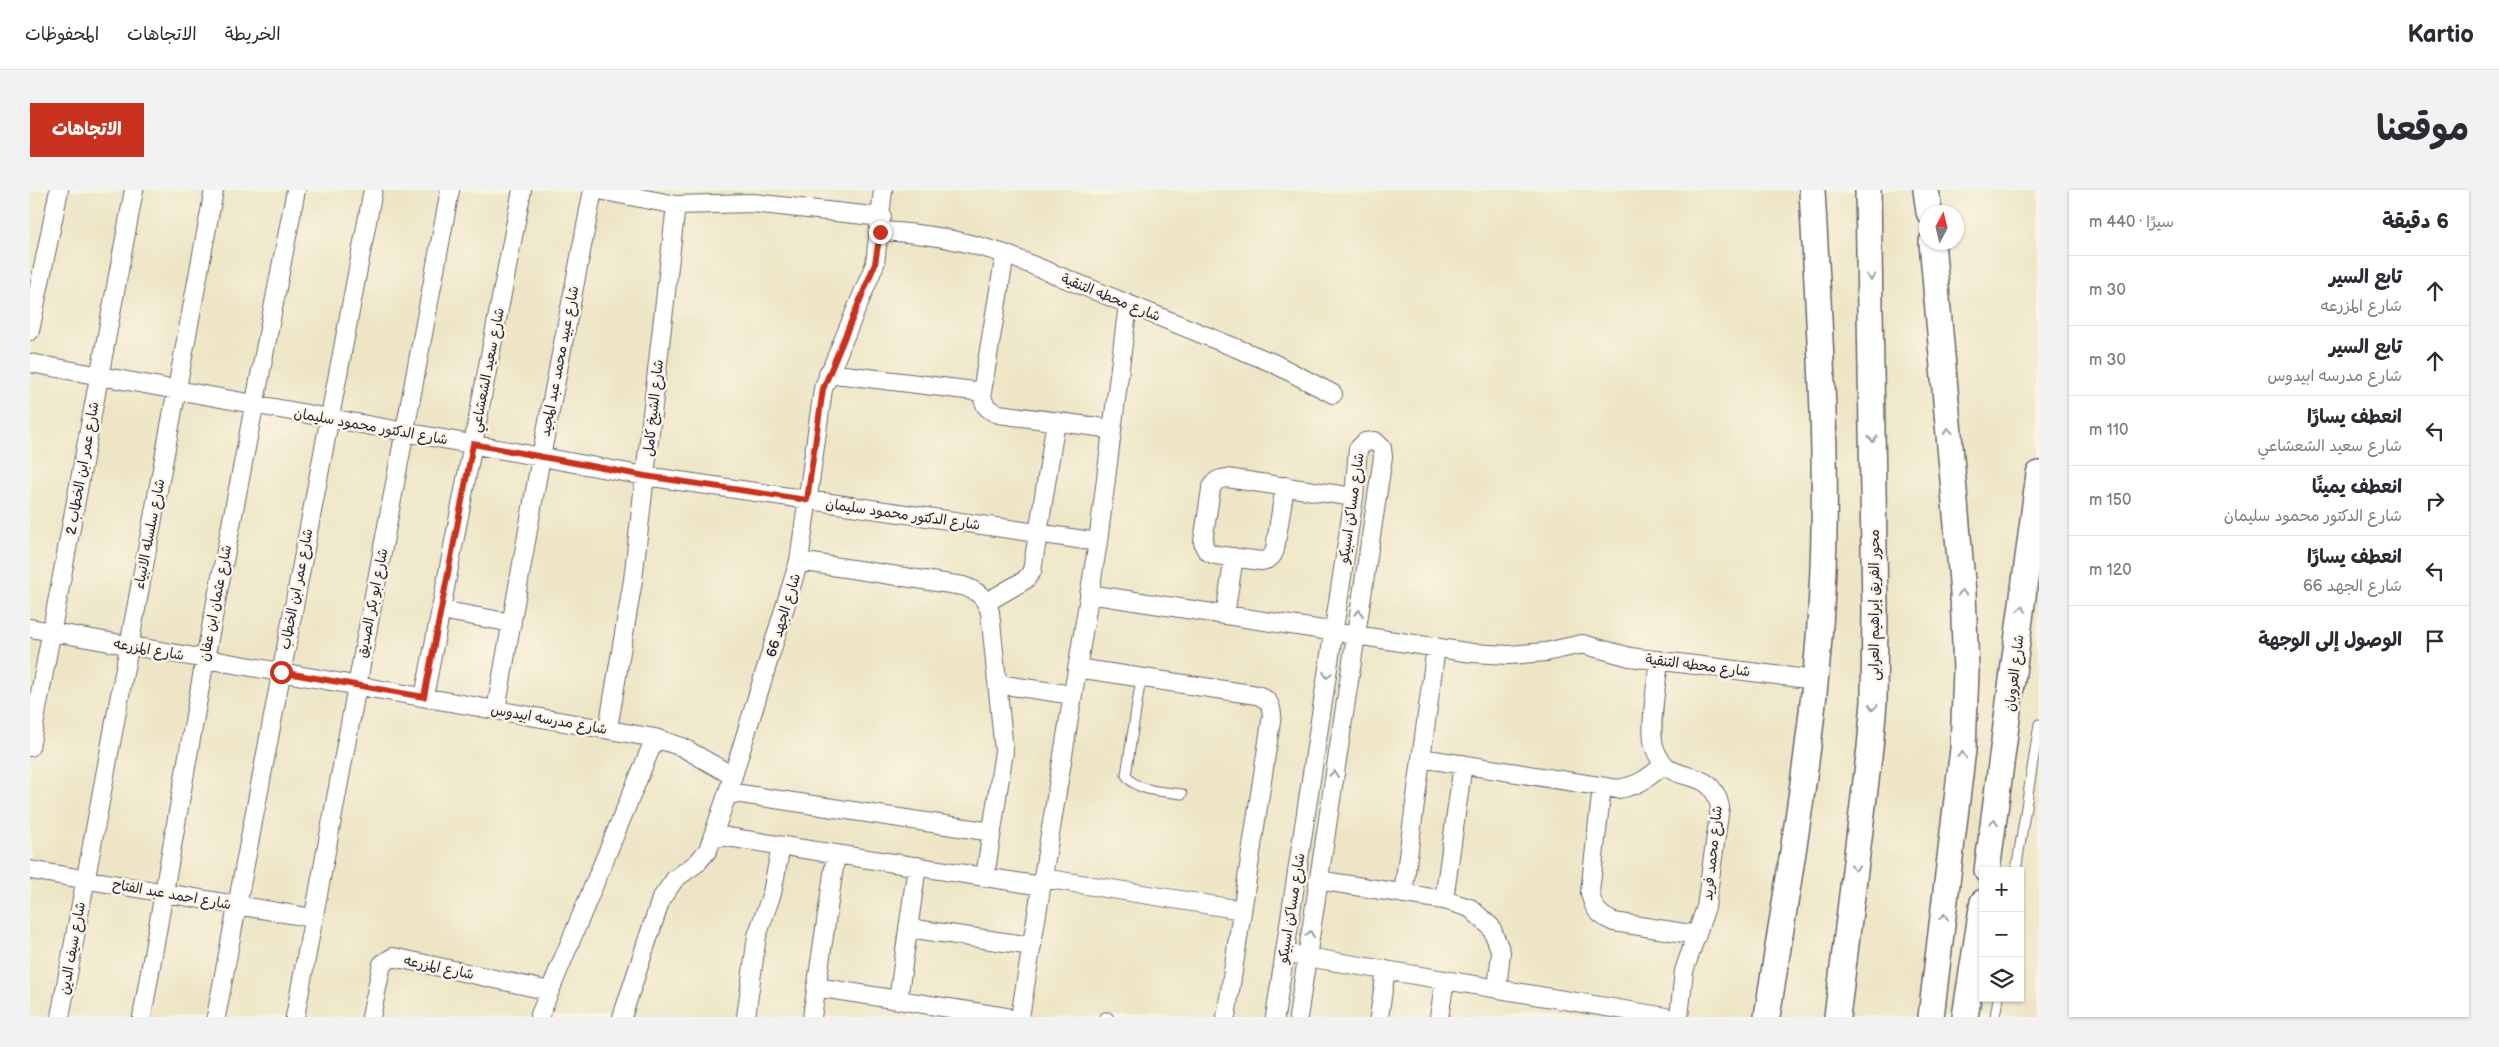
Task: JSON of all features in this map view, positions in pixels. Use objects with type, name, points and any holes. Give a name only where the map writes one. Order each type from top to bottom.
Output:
[{"type":"main road","points":[[1767,1017],[1810,736],[1822,589],[1824,475],[1812,190]]},
{"type":"main road","name":"محور الفريق إبراهيم العرابى","points":[[1836,1017],[1870,748],[1874,702],[1875,609],[1868,190]]},
{"type":"main road","points":[[1926,190],[1927,205]]},
{"type":"main road","points":[[1931,1017],[1938,973],[1963,749],[1966,671],[1963,593],[1933,250]]},
{"type":"main road","name":"شارع العروبان","points":[[1988,867],[2039,474]]},
{"type":"main road","points":[[1938,973],[1979,909]]},
{"type":"main road","points":[[1965,1017],[1982,912]]},
{"type":"street","points":[[30,331],[59,190]]},
{"type":"street","name":"شارع عمر ابن الخطاب 2","points":[[30,746],[134,190]]},
{"type":"street","name":"شارع سلسله الانبياء","points":[[84,879],[214,190]]},
{"type":"street","name":"شارع عثمان ابن عفان","points":[[142,1017],[205,659],[296,190]]},
{"type":"street","name":"شارع عمر ابن الخطاب","points":[[216,1017],[328,418],[373,190]]},
{"type":"street","name":"شارع ابو بكر الصديق","points":[[295,1017],[450,190]]},
{"type":"street","name":"شارع سعيد الشعشاعي","points":[[424,697],[522,190]]},
{"type":"street","name":"شارع عبيد محمد عبد المجيد","points":[[496,710],[541,457],[593,190]]},
{"type":"street","name":"شارع محطه التنقية","points":[[599,190],[676,205],[753,203],[881,224],[948,238],[1005,254],[1273,363],[1333,394]]},
{"type":"street","name":"شارع الجهد 66","points":[[622,1017],[661,899],[674,879],[697,862],[708,850],[731,784],[799,562],[819,406],[828,372],[875,264],[881,224],[883,190]]},
{"type":"street","name":"شارع الشيخ كامل","points":[[608,729],[634,580],[676,205]]},
{"type":"street","points":[[1005,254],[982,392],[983,402],[989,411],[1112,429]]},
{"type":"street","points":[[1020,1017],[1098,542],[1128,304]]},
{"type":"street","name":"شارع الدكتور محمود سليمان","points":[[30,363],[645,476],[1098,542]]},
{"type":"street","points":[[828,372],[982,392]]},
{"type":"street","points":[[987,602],[1029,576],[1032,572],[1056,421]]},
{"type":"street","name":"شارع مساكن اسبيكو","points":[[1275,1017],[1354,497],[1358,449],[1365,442],[1375,441],[1379,444],[1383,453],[1298,1017]]},
{"type":"street","points":[[1285,486],[1273,555],[1261,561],[1210,553],[1205,549],[1203,542],[1214,483],[1220,479],[1227,478],[1285,486],[1354,497]]},
{"type":"street","points":[[1225,615],[1234,557]]},
{"type":"street","points":[[799,562],[964,586],[973,589],[987,602],[990,612],[1004,751],[985,877]]},
{"type":"street","points":[[1089,594],[1436,647],[1403,894]]},
{"type":"street","points":[[441,610],[512,623]]},
{"type":"street","name":"شارع المزرعه","points":[[30,628],[356,685]]},
{"type":"street","name":"شارع محطه التنقية","points":[[1436,647],[1472,653],[1509,654],[1546,652],[1582,644],[1630,657],[1816,680]]},
{"type":"street","points":[[1421,758],[1602,787],[1618,789],[1632,787],[1644,782],[1664,764],[1655,749],[1653,732],[1659,660]]},
{"type":"street","points":[[1077,668],[1257,695],[1266,698],[1271,706],[1272,715],[1226,1017]]},
{"type":"street","points":[[998,684],[1073,695]]},
{"type":"street","name":"شارع مدرسه ابيدوس","points":[[356,685],[655,738],[682,747],[731,784]]},
{"type":"street","points":[[539,1017],[655,738]]},
{"type":"street","points":[[1444,900],[1462,764]]},
{"type":"street","name":"شارع محمد فريد","points":[[1664,764],[1679,776],[1701,779],[1711,786],[1717,796],[1720,807],[1706,907],[1684,971],[1679,1017]]},
{"type":"street","points":[[731,784],[992,832]]},
{"type":"street","points":[[1602,787],[1590,892],[1592,905],[1601,916],[1614,922],[1697,935]]},
{"type":"street","points":[[714,836],[985,877],[1042,882],[1242,910]]},
{"type":"street","points":[[746,1017],[757,936],[772,893],[781,846]]},
{"type":"street","points":[[812,1017],[836,854]]},
{"type":"street","points":[[898,1000],[917,866]]},
{"type":"street","name":"شارع احمد عبد الفتاح","points":[[30,870],[313,918]]},
{"type":"street","name":"شارع سيف الدين","points":[[60,1017],[84,879]]},
{"type":"street","points":[[1318,880],[1444,900],[1470,908],[1491,927],[1501,952],[1497,989]]},
{"type":"street","points":[[908,928],[1032,946]]},
{"type":"street","points":[[1284,953],[1666,1017]]},
{"type":"street","name":"شارع المزرعه","points":[[375,1016],[382,964],[393,958],[550,991]]},
{"type":"street","points":[[1379,1017],[1386,970]]},
{"type":"street","points":[[1439,1017],[1445,980]]},
{"type":"street","points":[[816,987],[1006,1017]]},
{"type":"lane","points":[[1141,678],[1126,775],[1130,783],[1139,787],[1182,794]]},
{"type":"lane","points":[[2017,867],[2037,747],[2039,724]]},
{"type":"lane","points":[[1995,1017],[1997,1002]]},
{"type":"route","points":[[281,672],[424,697],[473,444],[645,476],[807,500],[819,406],[823,389],[828,372],[875,264],[880,232]]}]
